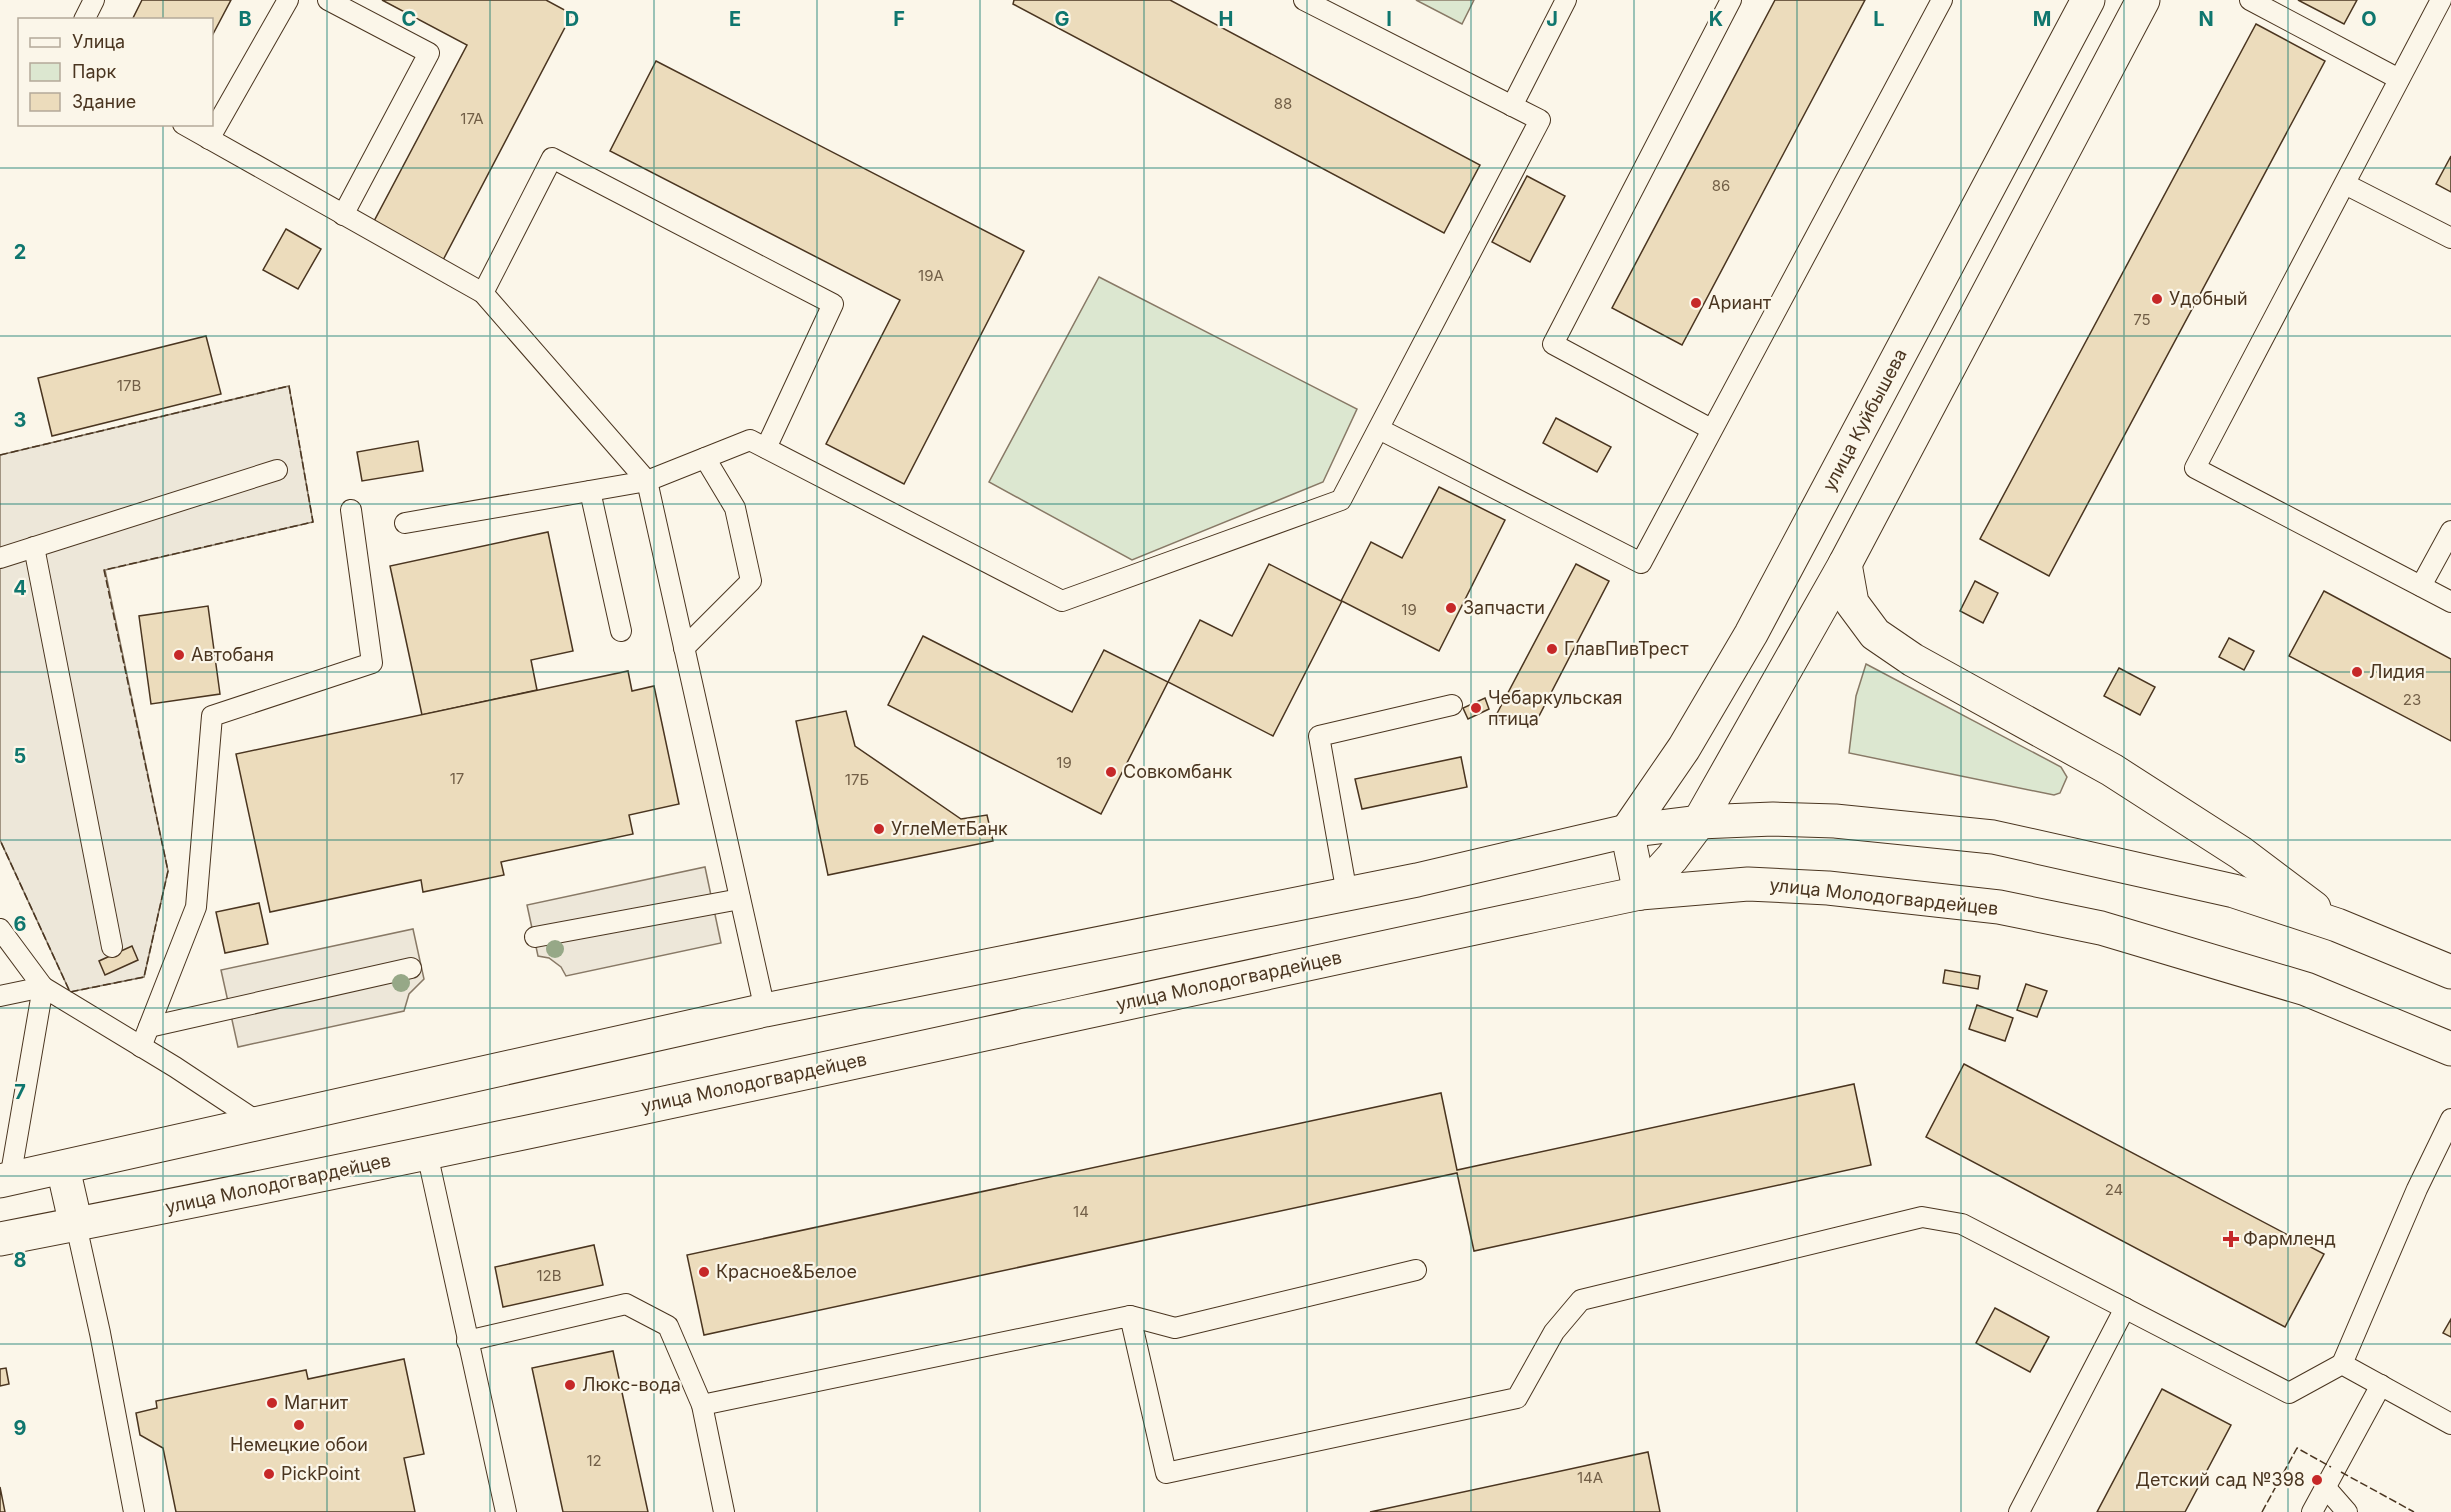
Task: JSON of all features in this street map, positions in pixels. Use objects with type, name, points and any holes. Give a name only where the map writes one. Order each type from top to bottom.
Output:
[{"type":"main road","name":"улица Куйбышева","points":[[1627,831],[1684,748],[1750,634],[2088,0]]},
{"type":"main road","points":[[1640,893],[1672,858],[1699,822],[1845,564],[2144,0]]},
{"type":"main road","points":[[1845,564],[1852,603],[1875,634],[1913,660],[2112,770],[2241,853],[2337,925]]},
{"type":"main road","points":[[5,1180],[765,1010],[1347,894],[1627,831],[1699,822],[1773,819],[1835,821],[1993,837],[2234,891],[2337,925],[2451,972]]},
{"type":"main road","points":[[1627,831],[1640,893]]},
{"type":"main road","name":"улица Молодогвардейцев","points":[[0,1239],[427,1152],[1640,893],[1748,884],[1828,888],[1999,908],[2101,928],[2306,989],[2451,1049]]},
{"type":"main road","points":[[63,1168],[76,1224]]},
{"type":"lane","points":[[85,18],[94,0]]},
{"type":"lane","points":[[210,139],[288,0]]},
{"type":"lane","points":[[328,0],[429,53],[344,215]]},
{"type":"lane","points":[[405,523],[648,481],[750,440],[1062,601],[1341,500],[1540,120],[1304,0]]},
{"type":"lane","points":[[1512,106],[1566,0]]},
{"type":"lane","points":[[1711,429],[1553,344],[1731,0]]},
{"type":"lane","points":[[1379,429],[1641,563],[1942,0]]},
{"type":"lane","points":[[2250,0],[2399,80]]},
{"type":"lane","points":[[2441,0],[2195,468],[2451,602]]},
{"type":"lane","points":[[187,126],[483,293],[648,481],[765,1010]]},
{"type":"lane","points":[[483,293],[552,158],[833,304],[766,448]]},
{"type":"lane","points":[[2345,184],[2451,238]]},
{"type":"lane","points":[[684,648],[751,581],[735,508],[705,458]]},
{"type":"lane","points":[[0,558],[277,470]]},
{"type":"lane","points":[[590,491],[621,631]]},
{"type":"lane","points":[[141,1047],[196,907],[212,716],[372,663],[351,510]]},
{"type":"lane","points":[[2421,586],[2451,531]]},
{"type":"lane","points":[[34,547],[112,947]]},
{"type":"lane","points":[[1347,894],[1319,736],[1452,705]]},
{"type":"lane","points":[[535,938],[740,899]]},
{"type":"lane","points":[[0,929],[9,955],[43,987],[261,1124]]},
{"type":"lane","points":[[149,1027],[411,968]]},
{"type":"lane","points":[[0,996],[43,987]]},
{"type":"lane","points":[[5,1180],[43,987]]},
{"type":"lane","points":[[1130,1316],[1166,1473],[1517,1398],[1554,1332],[1581,1300],[1922,1217],[1962,1224],[2289,1393],[2342,1364],[2417,1189],[2451,1119]]},
{"type":"lane","points":[[427,1152],[506,1512]]},
{"type":"lane","points":[[76,1224],[100,1333],[134,1512]]},
{"type":"lane","points":[[702,1404],[1130,1316],[1175,1328],[1416,1270]]},
{"type":"lane","points":[[467,1341],[626,1304],[668,1326],[702,1404],[724,1512]]},
{"type":"lane","points":[[2019,1512],[2125,1308]]},
{"type":"lane","points":[[2342,1364],[2451,1424]]},
{"type":"lane","points":[[2312,1512],[2381,1385]]},
{"type":"lane","points":[[2326,1488],[2347,1512]]},
{"type":"green space","points":[[1416,0],[1474,0],[1462,24]]},
{"type":"green space","points":[[1099,277],[1357,409],[1323,482],[1132,560],[989,482]]},
{"type":"green space","points":[[1866,664],[2061,767],[2067,777],[2060,793],[2054,795],[1849,753],[1856,696]]},
{"type":"shaded area","points":[[289,386],[313,522],[105,570],[168,871],[144,977],[70,992],[0,840],[0,455]]},
{"type":"shaded area","points":[[705,867],[721,943],[566,976],[561,967],[549,958],[538,956],[527,905]]},
{"type":"shaded area","points":[[413,929],[424,979],[409,994],[404,1011],[238,1047],[221,970]]},
{"type":"building","points":[[142,0],[231,0],[213,34],[213,18],[133,18]]},
{"type":"building","points":[[382,0],[546,0],[572,14],[442,262],[372,225],[467,45]]},
{"type":"building","points":[[1014,0],[1170,0],[1480,165],[1444,233],[1013,4]]},
{"type":"building","points":[[1775,0],[1865,0],[1682,345],[1612,308]]},
{"type":"building","points":[[2298,0],[2357,0],[2344,24]]},
{"type":"building","points":[[2256,24],[2325,61],[2049,576],[1980,539]]},
{"type":"building","points":[[656,61],[1024,251],[904,484],[826,444],[900,300],[610,151]]},
{"type":"building","points":[[2451,156],[2451,192],[2436,184]]},
{"type":"building","points":[[1527,176],[1565,196],[1530,262],[1492,242]]},
{"type":"building","points":[[286,229],[321,249],[298,289],[263,270]]},
{"type":"building","points":[[206,336],[221,394],[52,436],[38,378]]},
{"type":"building","points":[[1556,418],[1611,447],[1597,472],[1543,443]]},
{"type":"building","points":[[418,441],[423,471],[362,481],[357,452]]},
{"type":"building","points":[[1439,487],[1505,520],[1439,651],[1342,601],[1273,736],[1168,682],[1200,620],[1232,636],[1269,564],[1341,601],[1371,542],[1402,558]]},
{"type":"building","points":[[548,532],[573,651],[531,660],[537,690],[422,715],[390,566]]},
{"type":"building","name":"ГлавПивТрест","points":[[1576,564],[1609,581],[1539,716],[1493,721]]},
{"type":"building","points":[[1975,581],[1998,593],[1983,623],[1960,611]]},
{"type":"building","points":[[2324,591],[2451,659],[2451,741],[2289,656]]},
{"type":"building","name":"Автобаня","points":[[208,606],[220,694],[151,704],[139,616]]},
{"type":"building","points":[[923,636],[1072,712],[1104,650],[1168,682],[1101,814],[888,705]]},
{"type":"building","points":[[2229,638],[2254,651],[2244,670],[2219,657]]},
{"type":"building","points":[[2119,668],[2155,687],[2140,715],[2104,696]]},
{"type":"building","points":[[628,671],[632,691],[654,686],[679,804],[629,815],[633,834],[501,862],[504,875],[423,892],[421,880],[270,912],[236,754]]},
{"type":"building","name":"Чебаркульская птица","points":[[1485,698],[1489,709],[1468,719],[1463,708]]},
{"type":"building","points":[[846,711],[855,746],[961,819],[987,815],[993,841],[828,875],[796,721]]},
{"type":"building","points":[[1461,757],[1467,787],[1362,809],[1355,779]]},
{"type":"building","points":[[259,903],[268,944],[225,953],[216,912]]},
{"type":"building","points":[[132,946],[138,960],[105,975],[99,961]]},
{"type":"building","points":[[1945,970],[1980,976],[1978,989],[1943,983]]},
{"type":"building","points":[[2026,984],[2047,991],[2037,1017],[2017,1010]]},
{"type":"building","points":[[1977,1005],[2013,1018],[2005,1041],[1969,1029]]},
{"type":"building","points":[[1964,1064],[2324,1254],[2285,1327],[1926,1137]]},
{"type":"building","points":[[1854,1084],[1871,1165],[1474,1251],[1457,1173],[704,1335],[687,1255],[1441,1093],[1457,1170]]},
{"type":"building","points":[[594,1245],[603,1285],[503,1307],[495,1267]]},
{"type":"building","points":[[1995,1308],[2049,1337],[2030,1372],[1976,1343]]},
{"type":"building","points":[[2451,1319],[2451,1337],[2443,1333]]},
{"type":"building","points":[[613,1351],[648,1512],[563,1512],[532,1368]]},
{"type":"building","points":[[404,1359],[424,1454],[404,1458],[415,1512],[176,1512],[163,1448],[140,1435],[136,1413],[157,1408],[156,1401],[306,1370],[308,1379]]},
{"type":"building","points":[[6,1368],[9,1384],[0,1386],[0,1369]]},
{"type":"building","points":[[2162,1389],[2231,1425],[2185,1512],[2097,1512]]},
{"type":"building","points":[[1648,1452],[1660,1512],[1370,1512],[1584,1466]]},
{"type":"building","points":[[0,1487],[5,1512],[0,1512]]},
{"type":"fence","points":[[0,455],[289,386],[313,522],[104,570],[168,871],[144,977],[70,992],[0,840]]},
{"type":"fence","points":[[2262,1512],[2297,1448],[2331,1467]]},
{"type":"fence","points":[[2341,1472],[2414,1512]]},
{"type":"place","name":"Удобный","points":[[2157,299]]},
{"type":"place","name":"Ариант","points":[[1696,303]]},
{"type":"place","name":"Запчасти","points":[[1451,608]]},
{"type":"place","name":"ГлавПивТрест","points":[[1552,649]]},
{"type":"place","name":"Автобаня","points":[[179,655]]},
{"type":"place","name":"Лидия","points":[[2357,672]]},
{"type":"place","name":"Чебаркульская птица","points":[[1476,708]]},
{"type":"place","name":"Совкомбанк","points":[[1111,772]]},
{"type":"place","name":"УглеМетБанк","points":[[879,829]]},
{"type":"place","name":"Фармленд","points":[[2231,1239]]},
{"type":"place","name":"Красное&Белое","points":[[704,1272]]},
{"type":"place","name":"Люкс-вода","points":[[570,1385]]},
{"type":"place","name":"Магнит","points":[[272,1403]]},
{"type":"place","name":"Немецкие обои","points":[[299,1425]]},
{"type":"place","name":"PickPoint","points":[[269,1474]]},
{"type":"place","name":"Детский сад №398","points":[[2317,1480]]}]
